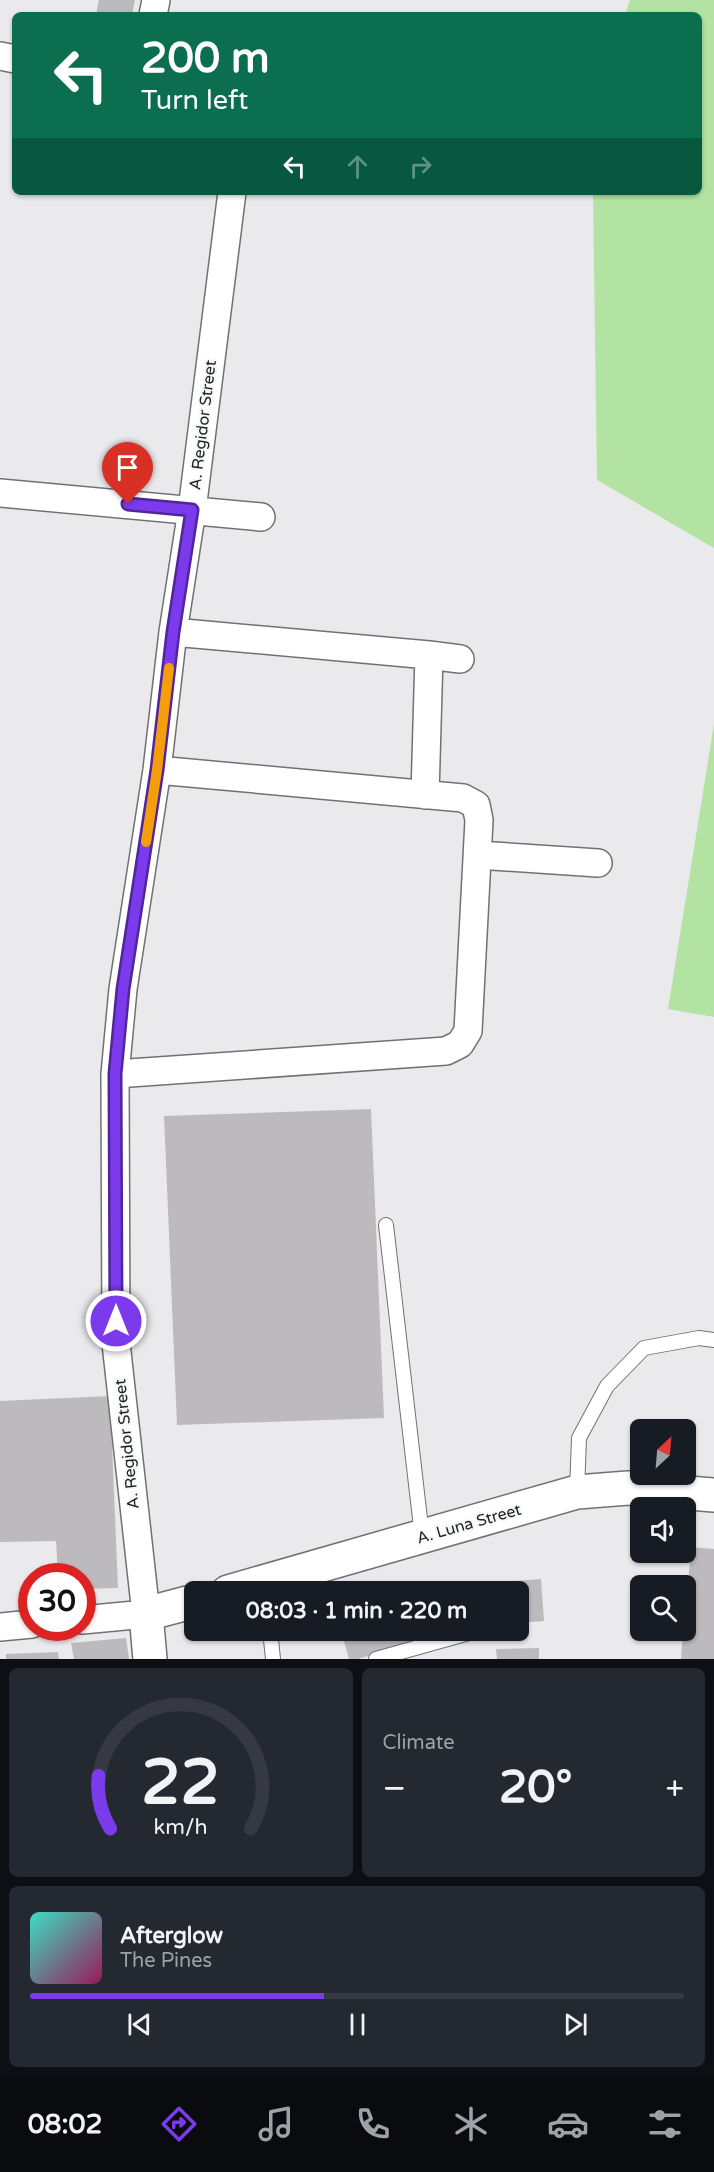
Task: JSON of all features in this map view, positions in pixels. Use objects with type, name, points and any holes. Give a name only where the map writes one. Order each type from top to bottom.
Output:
[{"type":"street","name":"A. Regidor Street","points":[[150,1659],[116,1343],[115,1074],[123,989],[157,770],[173,632],[192,510],[232,195]]},
{"type":"street","points":[[0,493],[261,517]]},
{"type":"street","points":[[173,632],[460,659]]},
{"type":"street","points":[[425,795],[429,655]]},
{"type":"street","points":[[115,1074],[446,1051],[460,1044],[468,1031],[478,855],[479,820],[476,805],[463,798],[157,770]]},
{"type":"street","points":[[478,855],[597,863]]},
{"type":"street","name":"A. Luna Street","points":[[281,1581],[577,1492],[628,1488],[714,1496]]},
{"type":"street","points":[[96,1619],[146,1614],[184,1604]]},
{"type":"street","points":[[0,1627],[18,1625]]},
{"type":"lane","points":[[386,1225],[422,1538]]},
{"type":"lane","points":[[577,1492],[579,1438],[607,1386],[644,1348],[699,1338],[714,1340]]},
{"type":"lane","points":[[271,1641],[273,1659]]},
{"type":"lane","points":[[376,1659],[440,1641]]},
{"type":"green space","points":[[630,0],[714,0],[714,548],[597,480],[593,195],[702,195],[702,12],[626,12]]},
{"type":"green space","points":[[714,724],[714,1017],[668,1009]]},
{"type":"building","points":[[99,0],[135,0],[133,12],[97,12]]},
{"type":"building","points":[[371,1109],[384,1418],[177,1425],[164,1116]]},
{"type":"building","points":[[110,1396],[118,1588],[96,1589],[96,1563],[57,1563],[56,1541],[0,1542],[0,1401]]},
{"type":"building","points":[[696,1547],[714,1549],[714,1659],[681,1659],[682,1641],[696,1641],[696,1575],[689,1575],[690,1563],[696,1563]]},
{"type":"building","points":[[541,1579],[544,1621],[529,1622],[529,1581],[516,1581]]},
{"type":"building","points":[[126,1638],[129,1659],[74,1659],[71,1643]]},
{"type":"building","points":[[344,1641],[422,1641],[358,1659],[349,1659]]},
{"type":"building","points":[[539,1648],[539,1659],[497,1659],[496,1649]]},
{"type":"building","points":[[58,1652],[59,1659],[6,1659],[6,1654]]},
{"type":"slow traffic","points":[[146,842],[169,668]]},
{"type":"route","points":[[116,1321],[115,1074],[123,989],[157,770],[173,632],[192,510],[128,504]]}]
